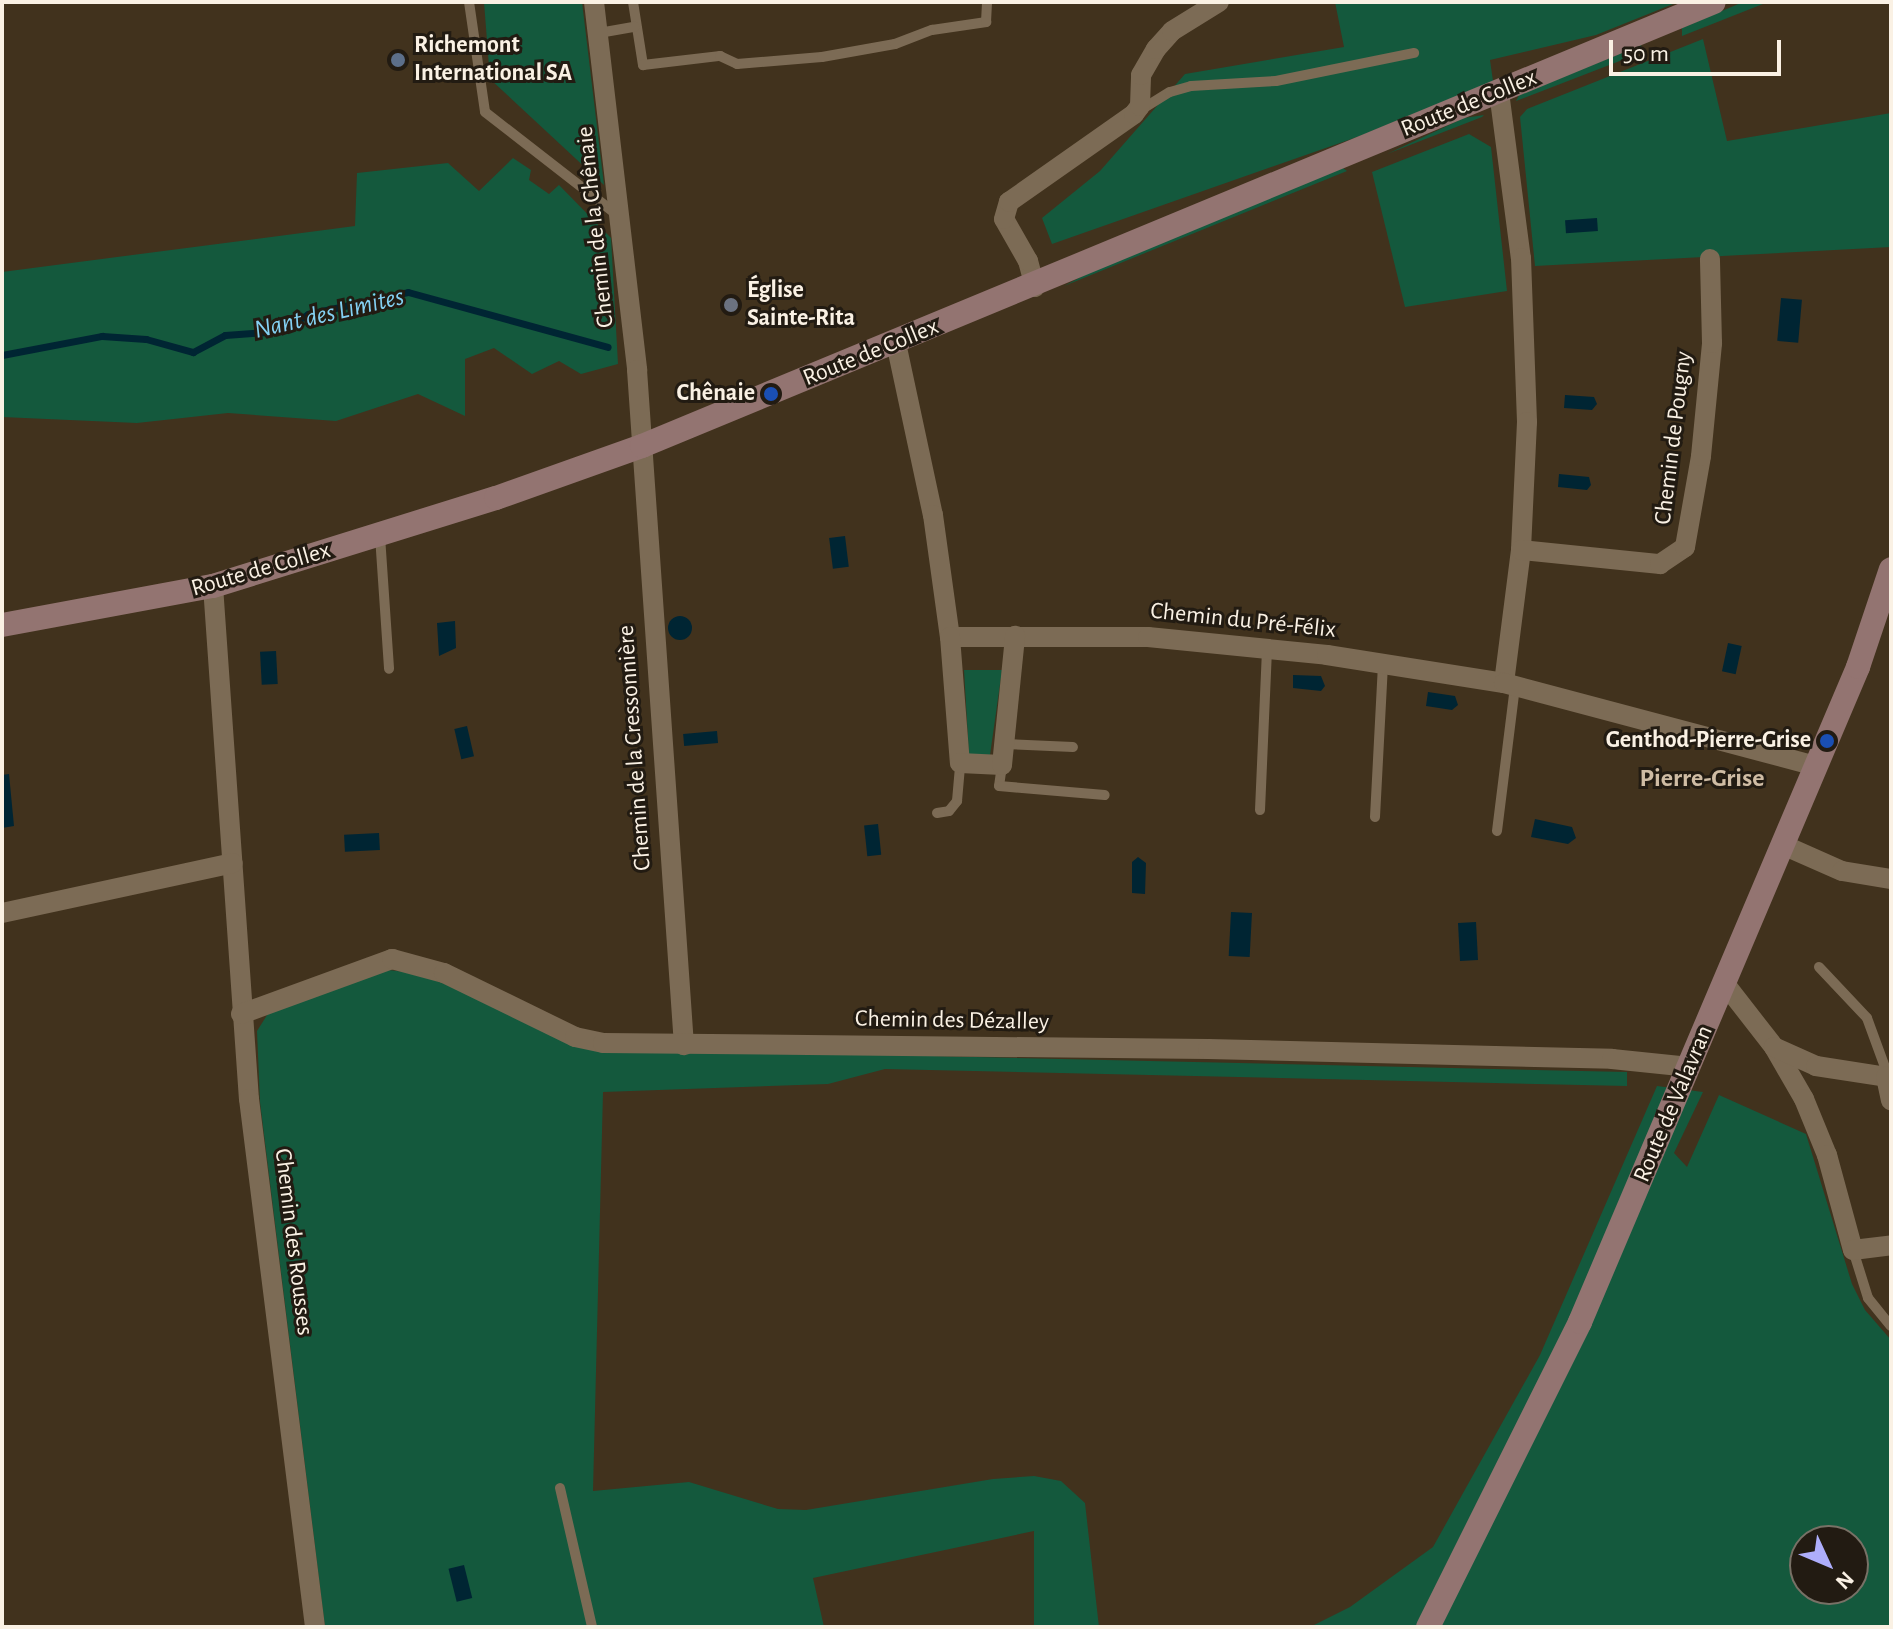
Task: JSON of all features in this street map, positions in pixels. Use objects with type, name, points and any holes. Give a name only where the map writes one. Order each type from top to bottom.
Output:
[{"type":"street","name":"Chemin de la Chênaie","points":[[594,2],[621,218],[642,446]]},
{"type":"street","points":[[1035,287],[1005,210],[1134,114],[1140,106],[1141,75],[1156,49],[1172,31],[1219,2]]},
{"type":"street","name":"Route de Collex","points":[[2,625],[213,586],[380,536],[642,446],[1035,287],[1124,243],[1714,2]]},
{"type":"street","points":[[1499,92],[1525,315],[1527,422],[1521,550],[1509,685]]},
{"type":"street","name":"Chemin de Pougny","points":[[1521,550],[1660,564],[1685,547],[1709,371],[1710,259]]},
{"type":"street","points":[[896,343],[933,515],[950,637],[960,763],[1003,754],[1015,636]]},
{"type":"street","name":"Chemin de la Cressonnière","points":[[642,446],[684,1045]]},
{"type":"street","name":"Route de Valavran","points":[[1428,1627],[1580,1322],[1817,766],[1889,580]]},
{"type":"street","name":"Chemin des Rousses","points":[[213,586],[241,1014],[315,1627]]},
{"type":"street","name":"Chemin du Pré-Félix","points":[[950,637],[1148,637],[1383,664],[1509,685],[1817,766]]},
{"type":"street","points":[[1783,845],[1862,877],[1891,879]]},
{"type":"street","points":[[2,913],[233,863]]},
{"type":"street","name":"Chemin des Dézalley","points":[[241,1014],[369,964],[400,960],[444,973],[575,1037],[684,1045],[1208,1049],[1612,1059],[1690,1067]]},
{"type":"street","points":[[1725,984],[1774,1047],[1819,1132],[1853,1250],[1891,1245]]},
{"type":"street","points":[[1774,1047],[1816,1066],[1889,1078],[1891,1100]]},
{"type":"lane","points":[[469,2],[485,112],[621,218]]},
{"type":"lane","points":[[633,2],[634,27],[643,65],[720,56],[737,64],[822,57],[986,22],[987,2]]},
{"type":"lane","points":[[599,33],[634,27]]},
{"type":"lane","points":[[1134,114],[1170,92],[1191,86],[1276,81],[1414,53]]},
{"type":"lane","points":[[380,536],[389,669]]},
{"type":"lane","points":[[1260,810],[1267,649]]},
{"type":"lane","points":[[1375,817],[1383,664]]},
{"type":"lane","points":[[1497,831],[1509,685]]},
{"type":"lane","points":[[1073,747],[1003,754],[999,786],[1105,795]]},
{"type":"lane","points":[[937,813],[949,811],[957,801],[960,763]]},
{"type":"lane","points":[[1819,967],[1867,1018],[1889,1078]]},
{"type":"lane","points":[[1853,1250],[1868,1298],[1891,1326]]},
{"type":"lane","points":[[560,1488],[592,1627]]},
{"type":"green space","points":[[484,2],[582,2],[604,185],[490,79]]},
{"type":"green space","points":[[1335,2],[1678,2],[1596,35],[1490,60],[1493,81],[1360,136],[1052,244],[1042,218],[1100,171],[1185,74],[1344,47]]},
{"type":"green space","points":[[1743,2],[1768,2],[1682,36],[1682,28]]},
{"type":"green space","points":[[1703,39],[1727,141],[1891,113],[1891,247],[1535,266],[1520,117],[1527,109]]},
{"type":"green space","points":[[1641,45],[1643,52],[1516,101],[1519,95]]},
{"type":"green space","points":[[1484,115],[1482,117],[1387,154],[1464,118]]},
{"type":"green space","points":[[1469,134],[1491,147],[1507,291],[1405,307],[1372,172]]},
{"type":"green space","points":[[513,158],[531,170],[529,180],[549,194],[559,185],[611,238],[618,364],[581,374],[559,361],[532,374],[494,348],[465,359],[465,416],[418,394],[336,421],[228,413],[137,423],[2,417],[2,272],[355,226],[357,173],[448,163],[479,191]]},
{"type":"green space","points":[[1343,168],[1347,171],[1064,286],[1109,262]]},
{"type":"green space","points":[[964,670],[1002,670],[990,755],[969,754]]},
{"type":"green space","points":[[388,970],[414,973],[627,1049],[1627,1072],[1627,1086],[885,1069],[828,1084],[603,1092],[593,1491],[689,1482],[778,1509],[806,1510],[993,1479],[1034,1476],[1061,1481],[1085,1503],[1099,1627],[1034,1627],[1034,1531],[813,1578],[824,1627],[325,1627],[260,1102],[257,1031],[269,1012]]},
{"type":"green space","points":[[1657,1086],[1703,1092],[1674,1153],[1687,1167],[1719,1095],[1806,1134],[1852,1284],[1865,1310],[1891,1340],[1891,1627],[1310,1627],[1350,1607],[1433,1547],[1540,1355]]},
{"type":"water","points":[[1597,218],[1598,231],[1566,233],[1565,220]]},
{"type":"water","points":[[1781,298],[1802,300],[1798,343],[1777,341]]},
{"type":"water","points":[[1565,395],[1594,397],[1597,404],[1592,410],[1564,408]]},
{"type":"water","points":[[1559,474],[1589,477],[1591,485],[1587,490],[1558,487]]},
{"type":"water","points":[[845,536],[849,567],[833,569],[829,538]]},
{"type":"water","points":[[680,616],[691,623],[692,628],[685,639],[680,640],[669,633],[668,628],[675,617]]},
{"type":"water","points":[[455,621],[456,648],[439,656],[437,623]]},
{"type":"water","points":[[1728,643],[1742,646],[1736,674],[1722,671]]},
{"type":"water","points":[[276,651],[278,684],[262,685],[260,652]]},
{"type":"water","points":[[1293,675],[1321,676],[1325,686],[1321,691],[1293,688]]},
{"type":"water","points":[[1428,692],[1455,696],[1458,705],[1452,710],[1426,706]]},
{"type":"water","points":[[467,726],[474,756],[461,759],[454,729]]},
{"type":"water","points":[[717,731],[718,743],[684,746],[683,734]]},
{"type":"water","points":[[9,774],[14,826],[2,828],[2,775]]},
{"type":"water","points":[[1535,819],[1572,827],[1576,838],[1568,844],[1531,837]]},
{"type":"water","points":[[878,824],[881,855],[867,856],[864,825]]},
{"type":"water","points":[[379,833],[380,850],[345,852],[344,835]]},
{"type":"water","points":[[1138,857],[1146,863],[1145,894],[1132,893],[1132,862]]},
{"type":"water","points":[[1231,912],[1252,913],[1250,957],[1229,956]]},
{"type":"water","points":[[1476,922],[1478,960],[1460,961],[1458,923]]},
{"type":"water","points":[[464,1565],[472,1598],[457,1602],[448,1569]]},
{"type":"waterway","name":"Nant des Limites","points":[[2,355],[102,336],[146,339],[193,352],[225,335],[279,331],[308,314],[408,292],[608,347]]},
{"type":"place","name":"Richemont International SA","points":[[398,60]]},
{"type":"place","name":"Église Sainte-Rita","points":[[731,305]]},
{"type":"place","name":"Chênaie","points":[[771,394]]},
{"type":"place","name":"Genthod-Pierre-Grise","points":[[1827,741]]},
{"type":"district","name":"Pierre-Grise","points":[[1702,779]]}]
